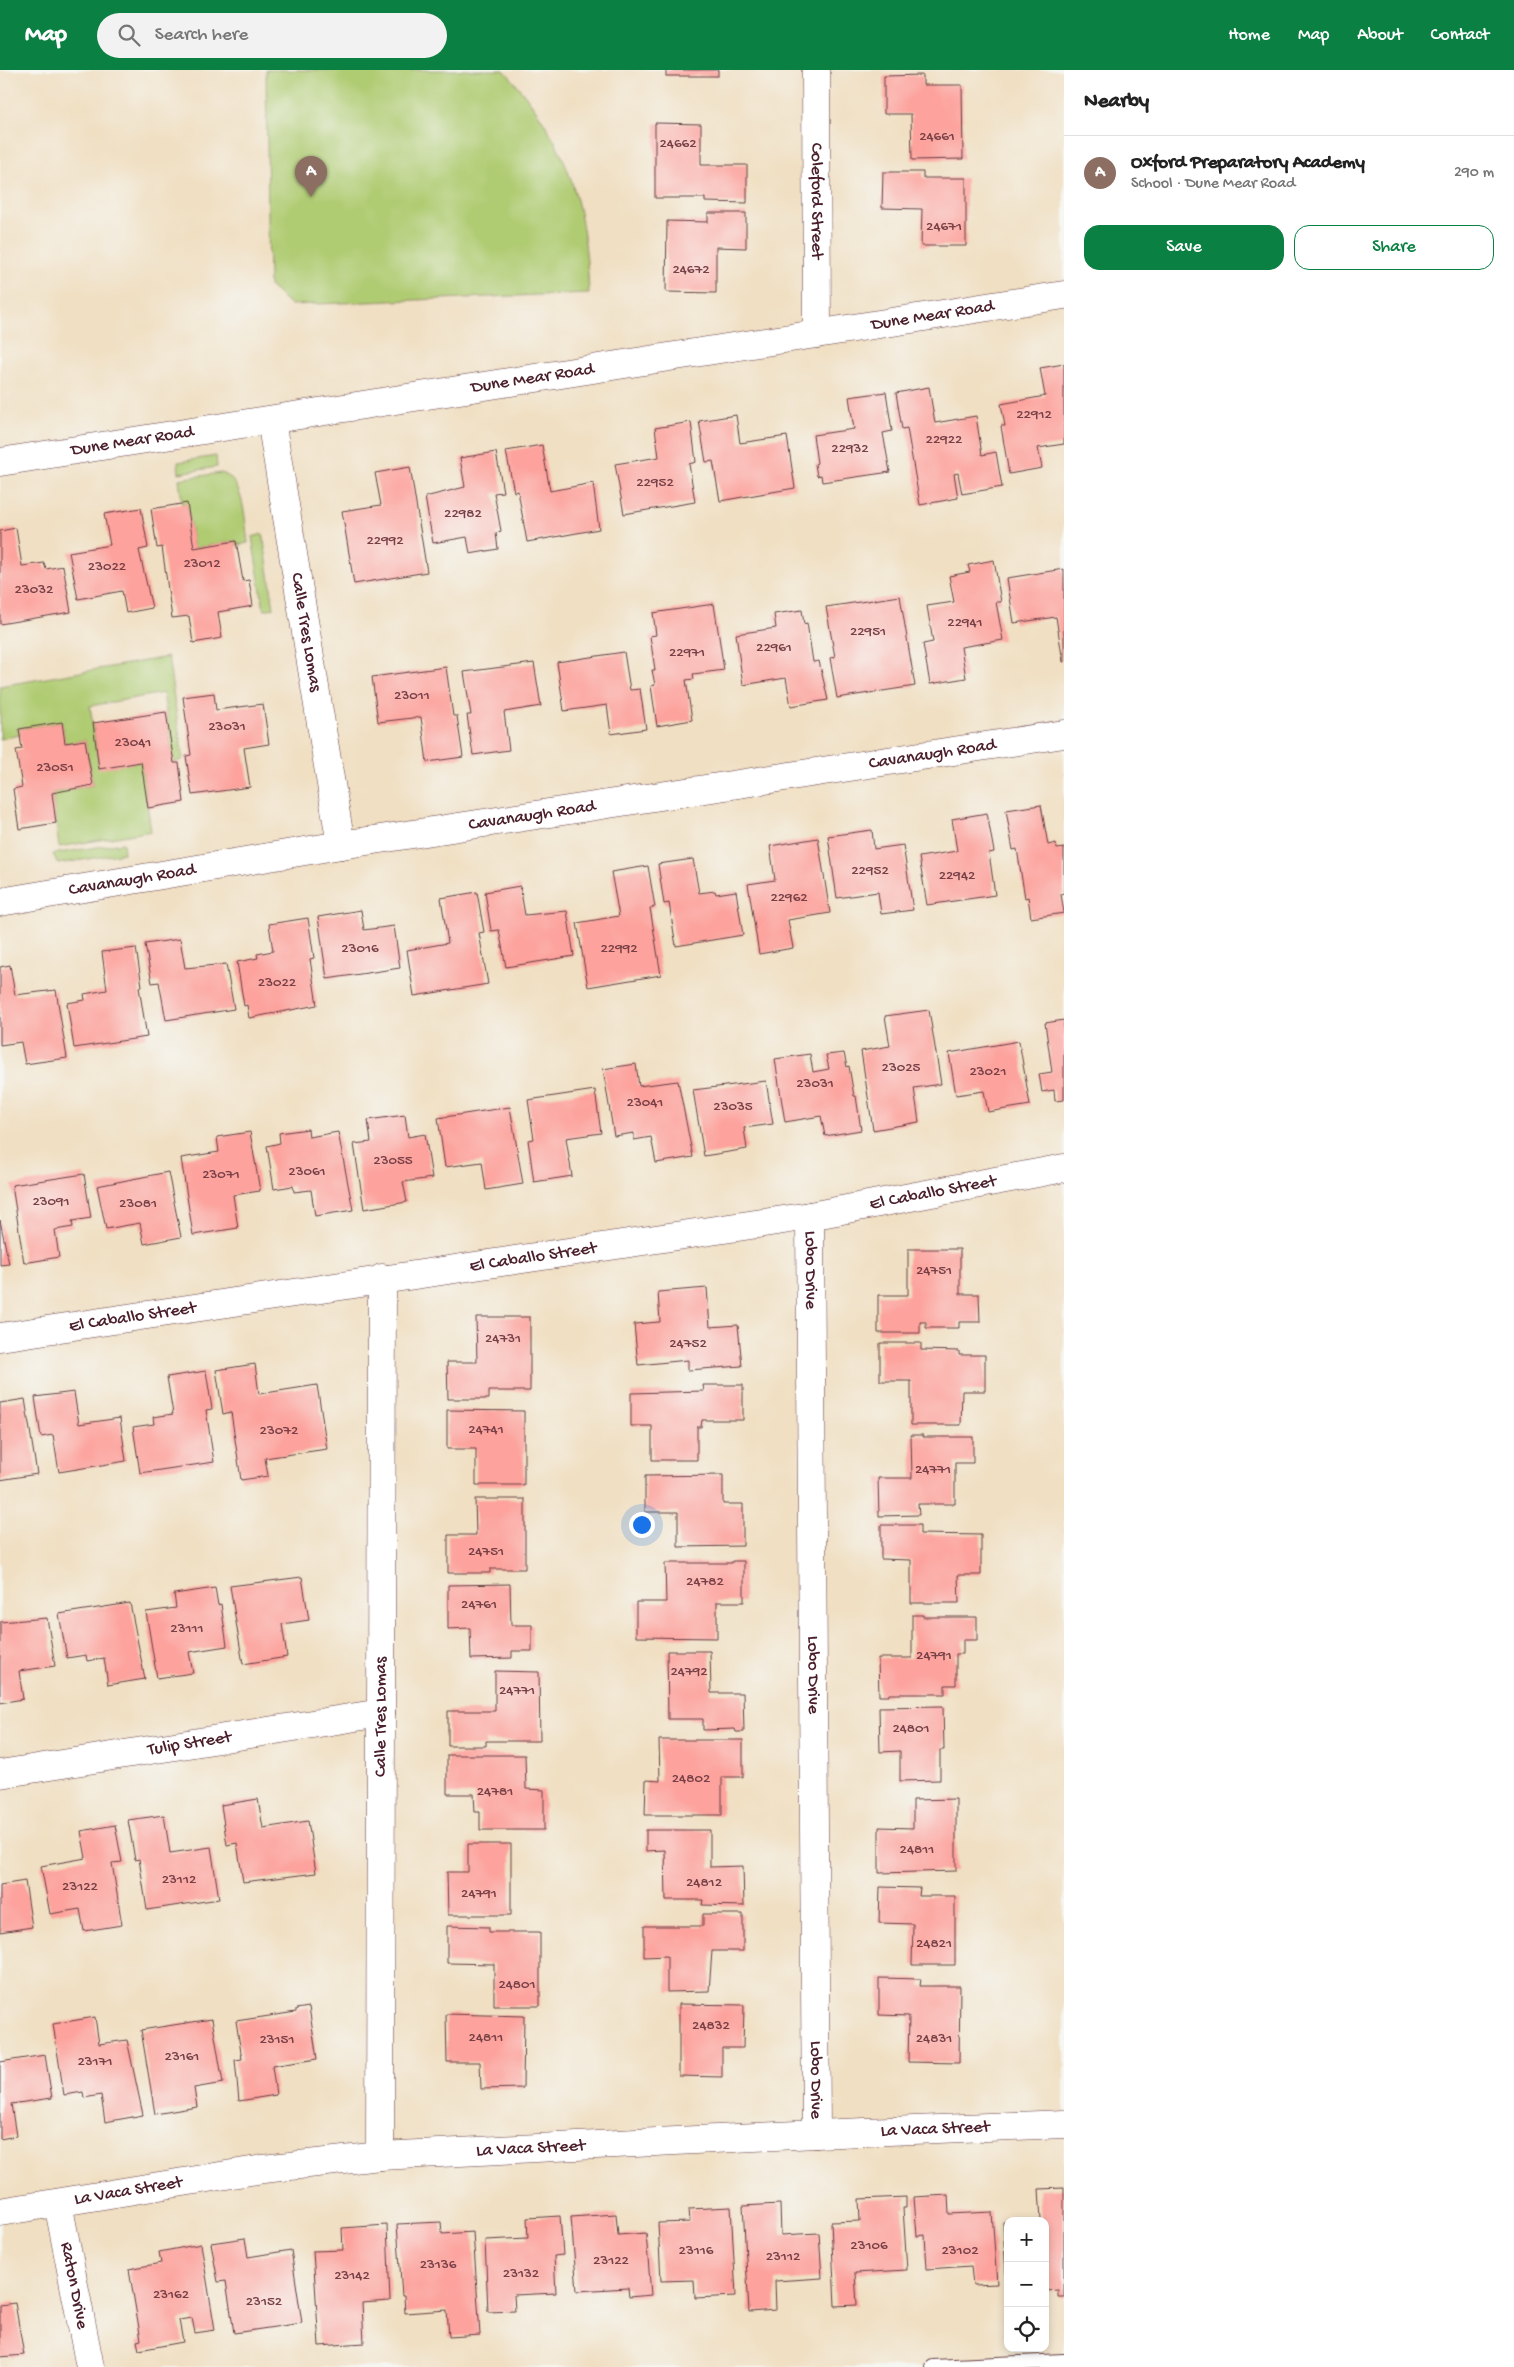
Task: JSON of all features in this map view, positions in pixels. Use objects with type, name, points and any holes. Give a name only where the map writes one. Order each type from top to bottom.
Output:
[{"type":"street","name":"Coleford Street","points":[[816,70],[818,334]]},
{"type":"street","name":"Dune Mear Road","points":[[0,462],[1064,295]]},
{"type":"street","name":"Calle Tres Lomas","points":[[271,420],[341,845]]},
{"type":"street","name":"Cavanaugh Road","points":[[0,902],[341,845],[1064,734]]},
{"type":"street","name":"El Caballo Street","points":[[0,1337],[382,1278],[810,1216],[1064,1168]]},
{"type":"street","name":"Lobo Drive","points":[[810,1216],[816,2134]]},
{"type":"street","name":"Calle Tres Lomas","points":[[380,2156],[382,1278]]},
{"type":"street","name":"Tulip Street","points":[[0,1774],[381,1713]]},
{"type":"street","name":"La Vaca Street","points":[[0,2212],[263,2169],[380,2156],[816,2134],[1064,2124]]},
{"type":"street","name":"Raton Drive","points":[[58,2203],[90,2367]]},
{"type":"lane","points":[[933,2367],[1064,2361]]},
{"type":"green space","points":[[266,70],[504,70],[526,96],[543,121],[558,147],[569,173],[583,229],[589,293],[291,305],[269,286]]},
{"type":"green space","points":[[216,456],[217,467],[179,473],[178,462]]},
{"type":"green space","points":[[221,473],[229,477],[239,493],[248,543],[237,545],[236,541],[194,548],[187,504],[182,504],[179,479]]},
{"type":"green space","points":[[263,534],[274,608],[264,610],[252,537]]},
{"type":"green space","points":[[168,657],[183,759],[174,763],[163,693],[90,706],[99,768],[141,762],[151,831],[59,847],[52,793],[93,785],[85,740],[65,743],[62,722],[19,729],[20,735],[0,739],[0,686]]},
{"type":"green space","points":[[123,843],[124,853],[58,864],[53,854]]},
{"type":"building","points":[[666,70],[718,70],[718,76],[666,76]]},
{"type":"building","points":[[923,75],[923,85],[962,85],[963,159],[912,160],[911,114],[884,114],[884,76]]},
{"type":"building","points":[[655,123],[701,124],[701,165],[747,165],[747,203],[705,202],[705,198],[655,198]]},
{"type":"building","points":[[883,172],[923,172],[923,178],[966,178],[966,246],[921,246],[922,209],[882,208]]},
{"type":"building","points":[[708,213],[746,213],[746,248],[716,247],[716,293],[666,292],[667,221],[708,222]]},
{"type":"building","points":[[1064,364],[1064,444],[1038,448],[1042,468],[1009,474],[1001,426],[1005,426],[1001,404],[1045,396],[1040,368]]},
{"type":"building","points":[[929,387],[935,423],[976,416],[982,455],[996,452],[1002,487],[962,494],[958,473],[954,474],[958,498],[920,505],[907,428],[902,429],[896,393]]},
{"type":"building","points":[[886,392],[892,431],[883,433],[890,472],[822,482],[821,475],[817,476],[813,435],[854,429],[849,397]]},
{"type":"building","points":[[736,415],[740,443],[787,436],[795,488],[720,501],[713,461],[706,462],[699,421]]},
{"type":"building","points":[[691,422],[696,462],[689,464],[695,502],[624,514],[615,464],[659,457],[655,428]]},
{"type":"building","points":[[542,445],[550,491],[593,483],[599,529],[527,542],[518,491],[514,492],[506,451]]},
{"type":"building","points":[[496,452],[503,492],[494,493],[501,531],[496,533],[498,549],[470,554],[467,537],[433,543],[425,497],[465,487],[460,458]]},
{"type":"building","points":[[410,467],[427,572],[354,584],[342,511],[381,505],[375,473]]},
{"type":"building","points":[[187,503],[194,548],[236,541],[243,581],[249,580],[253,606],[218,612],[222,638],[193,643],[189,616],[172,618],[162,547],[157,548],[151,509]]},
{"type":"building","points":[[141,508],[148,548],[139,550],[152,608],[126,613],[122,591],[78,599],[69,552],[110,545],[104,514]]},
{"type":"building","points":[[16,528],[22,566],[44,563],[46,569],[63,566],[71,612],[0,624],[0,531]]},
{"type":"building","points":[[994,560],[1001,602],[996,602],[1003,640],[961,647],[966,678],[930,684],[923,644],[933,642],[927,606],[954,602],[949,576],[970,572],[968,565]]},
{"type":"building","points":[[1064,569],[1063,662],[1056,617],[1014,623],[1007,578]]},
{"type":"building","points":[[900,596],[915,686],[837,698],[830,658],[835,657],[826,607]]},
{"type":"building","points":[[714,604],[724,670],[693,674],[694,679],[686,680],[692,720],[657,726],[651,686],[655,685],[652,670],[655,670],[650,636],[656,635],[653,613]]},
{"type":"building","points":[[802,610],[804,624],[807,623],[813,662],[819,661],[828,700],[791,706],[786,678],[743,685],[736,634],[776,628],[774,614]]},
{"type":"building","points":[[624,652],[630,690],[640,689],[646,729],[611,734],[607,705],[564,711],[557,662]]},
{"type":"building","points":[[534,663],[541,706],[504,712],[509,750],[473,755],[467,715],[471,715],[464,672]]},
{"type":"building","points":[[446,667],[453,716],[457,716],[463,757],[427,762],[421,717],[378,722],[372,677]]},
{"type":"building","points":[[214,693],[216,710],[263,704],[269,744],[244,748],[250,787],[192,795],[186,756],[191,755],[183,697]]},
{"type":"building","points":[[166,712],[174,763],[179,763],[184,802],[148,808],[141,762],[99,769],[93,723]]},
{"type":"building","points":[[62,722],[65,743],[85,740],[93,785],[52,793],[56,823],[19,829],[13,789],[22,787],[16,750],[22,749],[19,729]]},
{"type":"building","points":[[1041,805],[1048,845],[1056,843],[1057,849],[1064,848],[1064,893],[1061,894],[1064,913],[1031,918],[1028,897],[1025,898],[1017,849],[1013,850],[1006,810]]},
{"type":"building","points":[[987,813],[994,852],[989,853],[995,895],[927,905],[919,857],[957,851],[952,819]]},
{"type":"building","points":[[872,830],[874,849],[903,845],[913,910],[881,914],[878,892],[837,898],[828,836]]},
{"type":"building","points":[[818,838],[830,913],[788,920],[793,948],[759,954],[748,884],[775,880],[770,846]]},
{"type":"building","points":[[693,859],[699,893],[715,891],[716,894],[736,891],[743,935],[676,946],[669,903],[664,904],[658,864]]},
{"type":"building","points":[[648,866],[655,907],[650,908],[661,975],[588,987],[577,923],[619,916],[611,872]]},
{"type":"building","points":[[520,886],[525,915],[567,911],[574,956],[506,967],[499,930],[491,931],[485,892]]},
{"type":"building","points":[[477,892],[484,932],[479,933],[488,984],[414,996],[407,950],[448,943],[441,898]]},
{"type":"building","points":[[361,910],[364,930],[394,926],[400,968],[327,979],[318,917]]},
{"type":"building","points":[[308,918],[314,958],[310,959],[317,1005],[249,1018],[247,1005],[244,1006],[237,962],[258,958],[257,954],[273,951],[269,924]]},
{"type":"building","points":[[180,939],[185,968],[226,964],[234,1009],[166,1020],[159,982],[152,983],[145,944]]},
{"type":"building","points":[[136,948],[142,986],[139,987],[147,1037],[74,1048],[67,1003],[85,1000],[84,994],[107,990],[102,952]]},
{"type":"building","points":[[10,965],[15,995],[56,990],[67,1058],[25,1064],[21,1042],[0,1045],[0,967]]},
{"type":"building","points":[[929,1010],[941,1084],[914,1088],[919,1122],[873,1130],[861,1051],[890,1046],[885,1016]]},
{"type":"building","points":[[1064,1020],[1064,1100],[1055,1101],[1054,1090],[1042,1092],[1039,1074],[1052,1072],[1045,1023]]},
{"type":"building","points":[[1019,1041],[1030,1105],[988,1112],[984,1091],[956,1095],[949,1053]]},
{"type":"building","points":[[844,1053],[847,1067],[849,1066],[854,1096],[856,1096],[861,1130],[825,1136],[821,1116],[785,1122],[775,1059],[810,1054],[813,1072],[829,1069],[826,1055]]},
{"type":"building","points":[[636,1064],[639,1086],[678,1081],[693,1157],[656,1163],[651,1137],[634,1140],[634,1133],[614,1136],[603,1069]]},
{"type":"building","points":[[766,1081],[773,1124],[744,1128],[747,1149],[704,1156],[693,1090]]},
{"type":"building","points":[[595,1090],[601,1133],[566,1138],[572,1176],[534,1182],[528,1140],[534,1139],[528,1100]]},
{"type":"building","points":[[510,1107],[523,1184],[486,1190],[482,1162],[445,1167],[438,1118]]},
{"type":"building","points":[[405,1115],[408,1137],[425,1134],[432,1178],[403,1182],[407,1202],[364,1209],[354,1144],[371,1142],[368,1120]]},
{"type":"building","points":[[308,1129],[309,1137],[338,1132],[353,1210],[315,1216],[311,1190],[294,1192],[293,1186],[274,1189],[267,1146],[280,1143],[279,1133]]},
{"type":"building","points":[[250,1132],[260,1191],[233,1195],[238,1228],[193,1235],[181,1158],[219,1152],[217,1137]]},
{"type":"building","points":[[168,1172],[181,1237],[144,1244],[140,1223],[106,1229],[97,1186]]},
{"type":"building","points":[[84,1174],[91,1218],[72,1221],[73,1227],[55,1230],[59,1257],[24,1263],[12,1185]]},
{"type":"building","points":[[0,1220],[9,1264],[0,1265]]},
{"type":"building","points":[[908,1249],[960,1249],[960,1294],[979,1294],[980,1322],[959,1322],[959,1328],[926,1328],[926,1322],[920,1322],[920,1333],[878,1333],[878,1295],[908,1295]]},
{"type":"building","points":[[707,1288],[710,1327],[738,1325],[742,1366],[688,1370],[688,1360],[638,1365],[634,1324],[660,1322],[658,1292]]},
{"type":"building","points":[[476,1317],[530,1317],[530,1391],[489,1391],[489,1399],[448,1399],[447,1362],[477,1362]]},
{"type":"building","points":[[880,1343],[921,1343],[921,1350],[959,1351],[959,1355],[985,1355],[985,1391],[962,1391],[961,1425],[911,1425],[911,1381],[880,1381]]},
{"type":"building","points":[[255,1364],[259,1394],[317,1385],[327,1449],[265,1458],[268,1476],[241,1480],[231,1412],[223,1414],[216,1370]]},
{"type":"building","points":[[206,1371],[212,1409],[206,1410],[214,1462],[140,1473],[133,1427],[154,1424],[153,1417],[173,1414],[167,1377]]},
{"type":"building","points":[[703,1385],[743,1385],[743,1420],[702,1420],[701,1427],[697,1427],[697,1460],[652,1460],[652,1426],[631,1426],[631,1393],[704,1391]]},
{"type":"building","points":[[74,1392],[79,1424],[120,1418],[126,1461],[59,1472],[53,1435],[41,1437],[35,1397]]},
{"type":"building","points":[[25,1399],[37,1474],[0,1480],[0,1403]]},
{"type":"building","points":[[447,1410],[524,1411],[524,1485],[476,1485],[476,1449],[447,1449]]},
{"type":"building","points":[[911,1435],[923,1435],[923,1437],[973,1437],[973,1463],[955,1463],[955,1504],[918,1504],[919,1515],[879,1516],[878,1478],[912,1478]]},
{"type":"building","points":[[723,1475],[723,1504],[743,1504],[743,1546],[678,1547],[678,1512],[645,1512],[645,1476]]},
{"type":"building","points":[[475,1499],[525,1499],[525,1569],[490,1569],[490,1573],[448,1573],[448,1535],[476,1535]]},
{"type":"building","points":[[881,1525],[920,1525],[920,1534],[981,1535],[981,1575],[958,1575],[959,1603],[911,1603],[911,1560],[881,1559]]},
{"type":"building","points":[[732,1561],[744,1561],[744,1602],[717,1602],[717,1638],[636,1637],[636,1602],[666,1602],[665,1563],[732,1563]]},
{"type":"building","points":[[302,1577],[309,1620],[282,1624],[287,1657],[243,1664],[230,1586]]},
{"type":"building","points":[[510,1584],[511,1625],[532,1625],[532,1651],[512,1651],[512,1658],[471,1659],[470,1628],[448,1629],[448,1585]]},
{"type":"building","points":[[215,1588],[218,1605],[221,1604],[227,1646],[189,1652],[193,1673],[157,1678],[146,1612],[176,1608],[174,1594]]},
{"type":"building","points":[[130,1603],[145,1679],[108,1685],[104,1658],[87,1661],[86,1655],[67,1658],[59,1614]]},
{"type":"building","points":[[912,1615],[923,1615],[923,1617],[977,1617],[977,1640],[963,1640],[963,1654],[956,1654],[956,1685],[945,1685],[945,1694],[889,1694],[889,1696],[879,1696],[878,1658],[912,1658]]},
{"type":"building","points":[[47,1618],[55,1666],[19,1671],[23,1699],[0,1703],[0,1622]]},
{"type":"building","points":[[667,1651],[710,1651],[711,1693],[743,1693],[744,1732],[736,1732],[735,1729],[703,1730],[703,1719],[668,1719]]},
{"type":"building","points":[[495,1671],[539,1672],[540,1741],[486,1741],[486,1746],[448,1746],[448,1711],[495,1711]]},
{"type":"building","points":[[943,1706],[944,1750],[940,1750],[940,1780],[900,1781],[900,1751],[880,1752],[879,1707]]},
{"type":"building","points":[[659,1740],[743,1740],[743,1777],[722,1777],[722,1815],[645,1815],[646,1780],[660,1781]]},
{"type":"building","points":[[447,1755],[525,1755],[526,1789],[544,1790],[544,1830],[480,1830],[480,1812],[475,1812],[474,1794],[447,1794]]},
{"type":"building","points":[[258,1799],[263,1828],[308,1821],[316,1873],[243,1882],[237,1843],[227,1845],[221,1805]]},
{"type":"building","points":[[956,1799],[956,1871],[879,1873],[879,1827],[913,1828],[913,1800]]},
{"type":"building","points":[[164,1815],[170,1853],[211,1847],[219,1899],[147,1910],[139,1859],[135,1860],[128,1820]]},
{"type":"building","points":[[115,1825],[122,1862],[112,1863],[122,1925],[84,1931],[80,1909],[50,1914],[41,1866],[86,1858],[81,1831]]},
{"type":"building","points":[[646,1830],[710,1830],[710,1867],[743,1866],[744,1906],[702,1905],[703,1900],[666,1900],[665,1850],[646,1851]]},
{"type":"building","points":[[468,1844],[511,1844],[511,1915],[448,1915],[447,1872],[468,1872]]},
{"type":"building","points":[[25,1881],[32,1927],[0,1932],[0,1885]]},
{"type":"building","points":[[880,1887],[920,1888],[919,1896],[955,1896],[955,1965],[912,1965],[913,1924],[879,1923]]},
{"type":"building","points":[[703,1914],[743,1914],[743,1951],[712,1951],[709,1991],[667,1992],[667,1956],[644,1957],[644,1926],[703,1926]]},
{"type":"building","points":[[447,1926],[489,1927],[489,1932],[540,1932],[540,2006],[494,2006],[494,1964],[447,1963]]},
{"type":"building","points":[[879,1978],[921,1979],[920,1986],[960,1986],[959,2063],[908,2062],[909,2016],[879,2015]]},
{"type":"building","points":[[679,2004],[744,2005],[743,2048],[722,2048],[722,2077],[679,2076]]},
{"type":"building","points":[[309,2007],[317,2059],[272,2066],[276,2095],[239,2101],[235,2060],[242,2059],[236,2021],[296,2012],[296,2009]]},
{"type":"building","points":[[446,2014],[524,2016],[523,2088],[481,2089],[480,2062],[447,2062]]},
{"type":"building","points":[[95,2017],[99,2044],[127,2040],[143,2115],[105,2122],[101,2095],[84,2098],[83,2092],[64,2095],[53,2024]]},
{"type":"building","points":[[212,2019],[223,2083],[194,2088],[197,2107],[155,2114],[141,2030]]},
{"type":"building","points":[[45,2055],[52,2098],[11,2104],[16,2136],[0,2139],[0,2062]]},
{"type":"building","points":[[1064,2188],[1064,2297],[1058,2297],[1058,2290],[1049,2291],[1049,2217],[1041,2217],[1039,2189]]},
{"type":"building","points":[[948,2195],[949,2214],[992,2212],[997,2284],[973,2285],[971,2266],[927,2269],[925,2235],[917,2236],[914,2197]]},
{"type":"building","points":[[906,2197],[906,2208],[903,2208],[907,2270],[855,2273],[857,2305],[835,2306],[831,2222],[860,2221],[859,2199]]},
{"type":"building","points":[[780,2204],[781,2235],[819,2233],[822,2278],[775,2281],[776,2310],[749,2312],[743,2206]]},
{"type":"building","points":[[731,2207],[736,2296],[695,2298],[694,2280],[661,2281],[658,2223],[690,2222],[689,2209]]},
{"type":"building","points":[[616,2214],[618,2235],[646,2233],[651,2295],[629,2297],[628,2288],[577,2291],[571,2217]]},
{"type":"building","points":[[560,2216],[563,2255],[554,2256],[556,2293],[514,2295],[515,2311],[488,2312],[485,2240],[528,2238],[527,2218]]},
{"type":"building","points":[[441,2222],[442,2234],[473,2232],[480,2335],[449,2337],[447,2310],[405,2313],[397,2224]]},
{"type":"building","points":[[387,2225],[390,2301],[362,2303],[364,2343],[319,2346],[313,2251],[343,2250],[342,2228]]},
{"type":"building","points":[[245,2238],[248,2257],[291,2250],[302,2323],[234,2333],[226,2281],[218,2282],[211,2243]]},
{"type":"building","points":[[201,2244],[215,2330],[195,2333],[192,2318],[179,2320],[183,2342],[139,2350],[137,2341],[141,2340],[129,2269],[161,2263],[159,2252]]},
{"type":"building","points":[[15,2303],[24,2355],[0,2357],[0,2305]]},
{"type":"place","name":"Oxford Preparatory Academy","points":[[311,197]]}]
